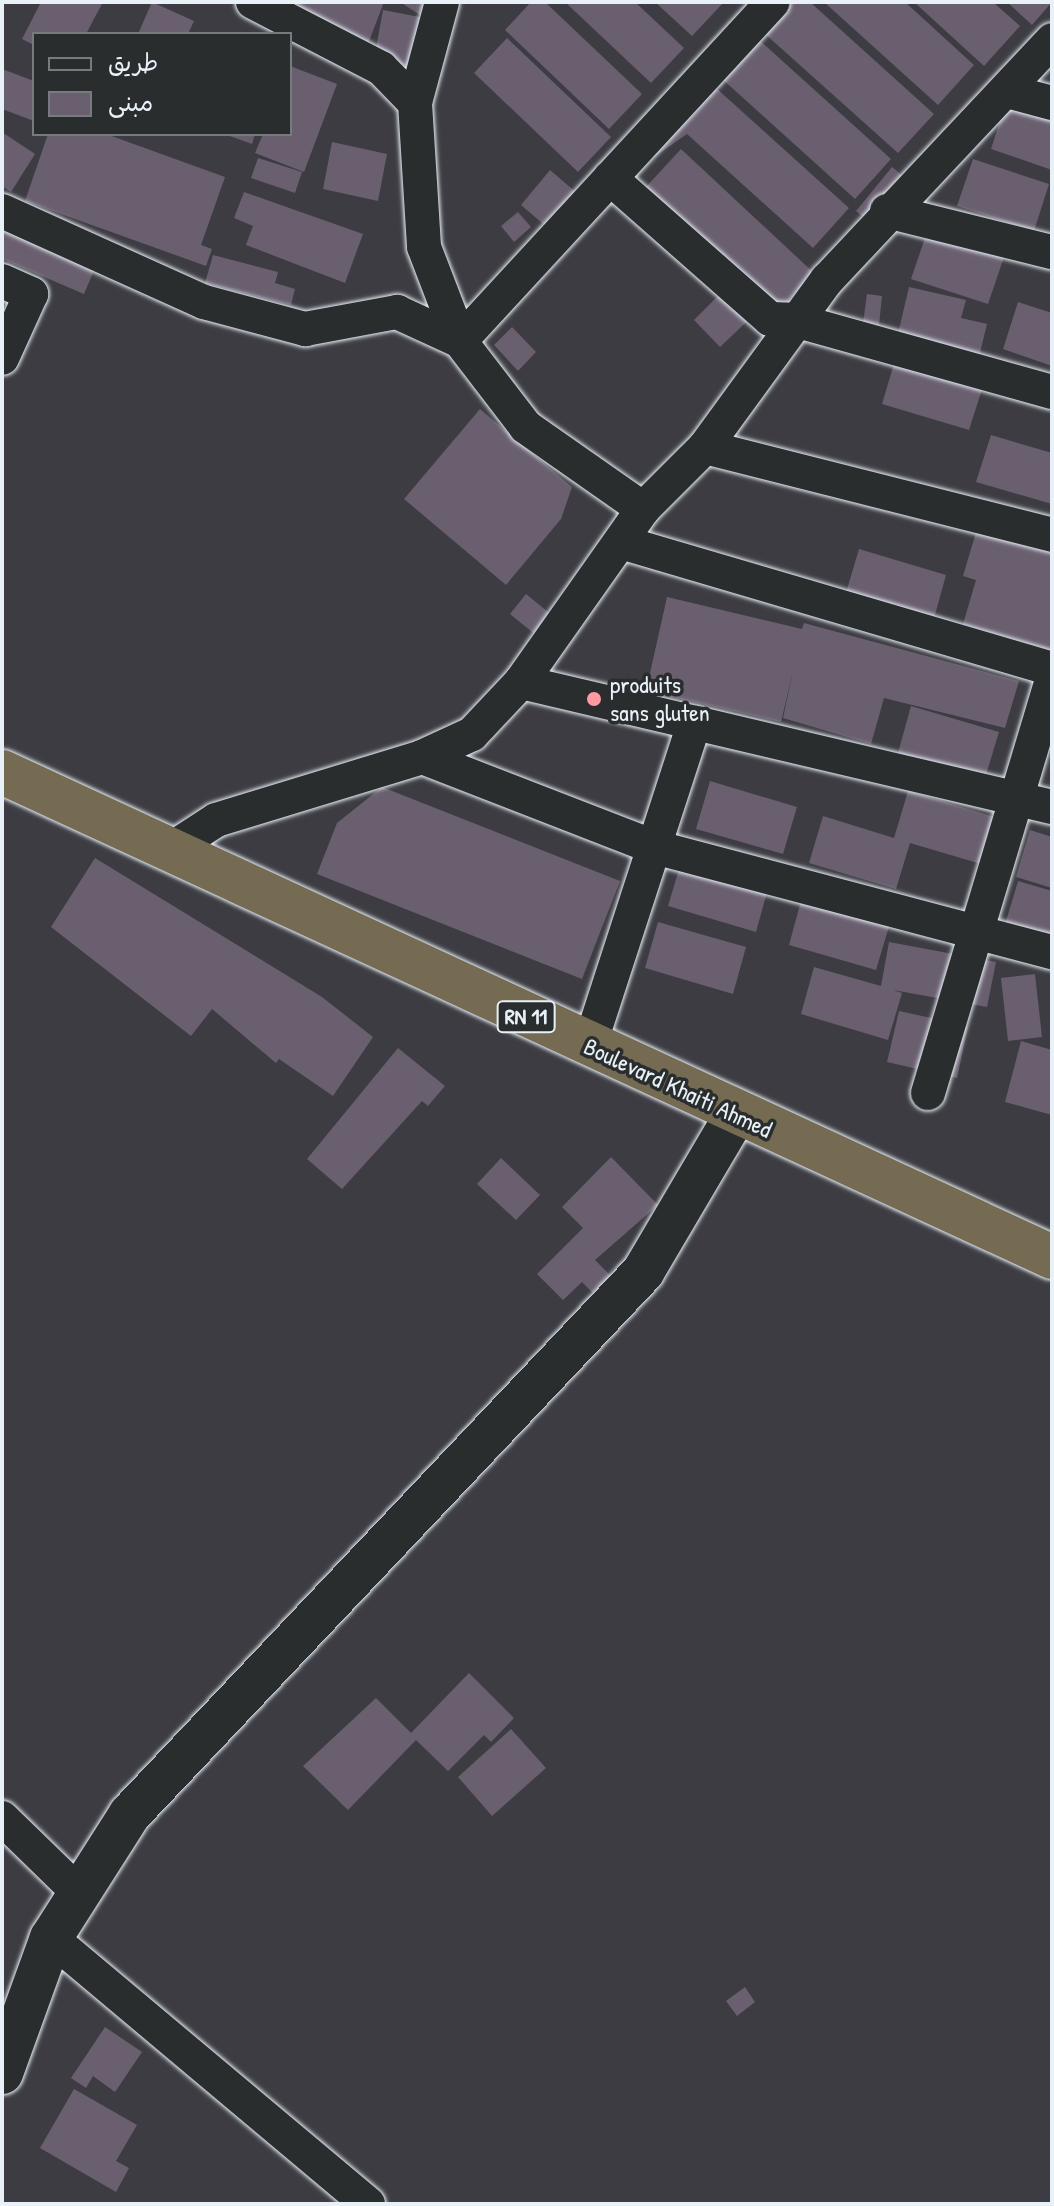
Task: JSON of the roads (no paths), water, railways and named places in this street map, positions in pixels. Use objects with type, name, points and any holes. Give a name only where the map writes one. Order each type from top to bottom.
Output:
[{"type":"highway","name":"Boulevard Khaiti Ahmed","points":[[2,772],[173,848],[589,1047],[1052,1257]]},
{"type":"street","points":[[253,2],[381,68],[415,103]]},
{"type":"street","points":[[442,2],[415,103],[424,247],[460,341],[526,427],[643,509]]},
{"type":"street","points":[[460,341],[773,2]]},
{"type":"street","points":[[173,848],[216,820],[422,757],[472,734],[521,682],[624,543],[643,509],[705,447],[794,320],[887,211],[1007,91],[1052,40]]},
{"type":"street","points":[[1007,91],[1052,103]]},
{"type":"street","points":[[610,178],[770,319],[794,320],[1052,392]]},
{"type":"street","points":[[2,211],[204,302],[305,329],[397,312],[460,341]]},
{"type":"street","points":[[887,211],[1052,252]]},
{"type":"street","points":[[2,281],[31,294],[2,358]]},
{"type":"street","points":[[705,447],[1052,535]]},
{"type":"street","points":[[624,543],[1052,669]]},
{"type":"street","points":[[928,1093],[1052,680]]},
{"type":"street","points":[[521,682],[1052,807]]},
{"type":"street","points":[[589,1047],[694,723]]},
{"type":"street","points":[[422,757],[654,847],[1052,952]]},
{"type":"street","points":[[2,2073],[51,1938],[130,1814],[643,1272],[736,1114]]},
{"type":"street","points":[[2,1818],[79,1893]]},
{"type":"street","points":[[51,1938],[368,2204]]},
{"type":"place","name":"produits sans gluten","points":[[594,699]]}]
